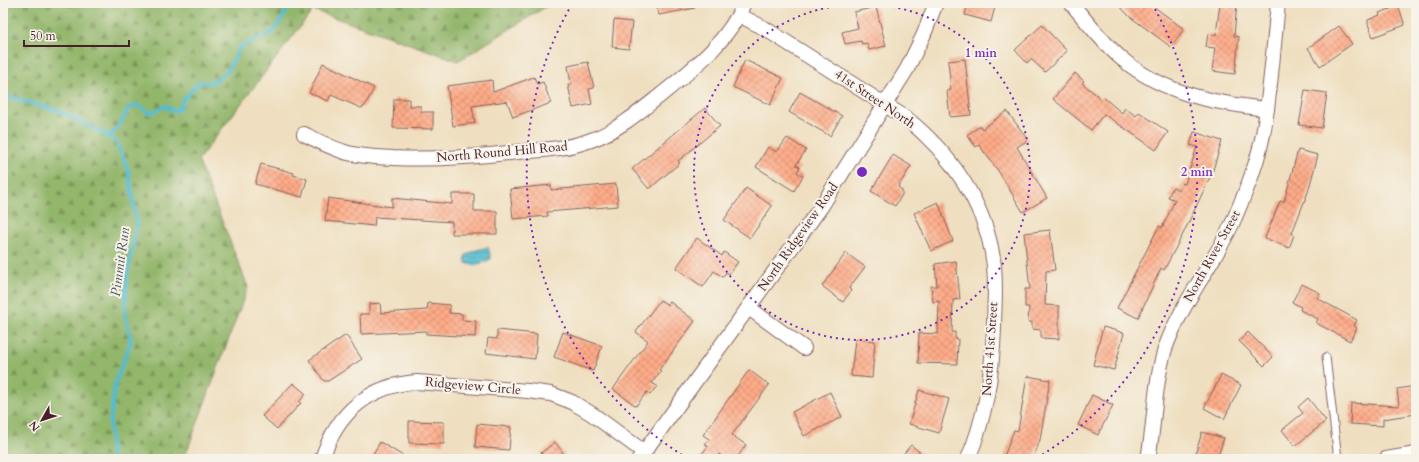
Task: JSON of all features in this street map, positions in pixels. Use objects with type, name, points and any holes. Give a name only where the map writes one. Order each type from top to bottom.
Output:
[{"type":"street","name":"North Ridgeview Road","points":[[641,456],[821,207],[907,69],[936,3]]},
{"type":"street","points":[[1071,3],[1111,48],[1127,62],[1150,78],[1165,86],[1194,96],[1267,109]]},
{"type":"street","name":"North River Street","points":[[1148,459],[1157,382],[1165,350],[1175,323],[1214,258],[1239,207],[1258,154],[1267,109],[1278,3]]},
{"type":"street","name":"41st Street North","points":[[742,9],[764,28],[906,118],[931,140],[944,154],[962,180],[976,205],[987,232],[993,259],[994,284]]},
{"type":"street","name":"North Round Hill Road","points":[[304,134],[331,148],[348,153],[363,156],[418,159],[476,157],[564,147],[578,144],[602,135],[632,118],[686,75],[714,47],[742,9]]},
{"type":"street","name":"North 41st Street","points":[[968,459],[982,421],[987,400],[992,357],[994,284]]},
{"type":"street","points":[[749,308],[804,348]]},
{"type":"street","name":"Ridgeview Circle","points":[[322,459],[335,429],[354,406],[370,395],[387,387],[408,382],[551,394],[572,402],[592,414],[641,456]]},
{"type":"street","points":[[1386,459],[1416,454]]},
{"type":"lane","points":[[1326,357],[1338,459]]},
{"type":"green space","points":[[3,3],[552,3],[458,61],[313,10],[198,160],[248,287],[184,459],[3,459]]},
{"type":"water","points":[[488,247],[491,259],[475,266],[466,263],[465,256],[473,251]]},
{"type":"building","points":[[656,3],[694,3],[695,8],[659,15]]},
{"type":"building","points":[[968,3],[996,3],[991,22],[965,15]]},
{"type":"building","points":[[1117,3],[1149,3],[1184,29],[1171,47],[1129,16]]},
{"type":"building","points":[[1220,3],[1237,3],[1234,36],[1239,37],[1235,74],[1212,71],[1215,48],[1206,47],[1208,34],[1216,35]]},
{"type":"building","points":[[1398,6],[1405,25],[1373,37],[1368,20],[1380,15],[1379,13]]},
{"type":"building","points":[[876,7],[886,46],[869,50],[867,43],[862,44],[861,41],[845,44],[842,32],[858,28],[854,12]]},
{"type":"building","points":[[614,20],[632,22],[629,49],[612,47]]},
{"type":"building","points":[[1042,25],[1067,51],[1045,72],[1031,59],[1027,63],[1015,50]]},
{"type":"building","points":[[1339,26],[1352,44],[1320,66],[1308,48]]},
{"type":"building","points":[[965,59],[971,115],[950,117],[947,91],[951,90],[948,61]]},
{"type":"building","points":[[745,60],[783,78],[770,105],[733,87]]},
{"type":"building","points":[[588,62],[594,88],[589,89],[592,104],[573,108],[568,85],[571,84],[568,66]]},
{"type":"building","points":[[323,63],[374,88],[365,106],[361,108],[331,95],[328,101],[309,93]]},
{"type":"building","points":[[1075,73],[1084,81],[1082,83],[1101,99],[1103,97],[1122,113],[1125,108],[1136,116],[1139,112],[1168,132],[1156,150],[1104,114],[1091,130],[1053,99]]},
{"type":"building","points":[[534,77],[537,84],[543,82],[551,103],[513,117],[507,101],[472,106],[475,123],[453,126],[447,86],[492,80],[493,92]]},
{"type":"building","points":[[1305,90],[1327,93],[1322,128],[1299,125]]},
{"type":"building","points":[[800,92],[842,116],[830,136],[789,112]]},
{"type":"building","points":[[394,99],[409,99],[409,106],[421,106],[421,112],[433,112],[433,129],[393,128]]},
{"type":"building","points":[[705,108],[720,126],[678,161],[680,163],[649,189],[632,169]]},
{"type":"building","points":[[1007,111],[1028,140],[1017,147],[1047,198],[1023,212],[999,172],[979,145],[976,147],[967,135],[980,126],[982,129]]},
{"type":"building","points":[[1194,132],[1222,141],[1212,173],[1184,232],[1164,270],[1161,268],[1138,318],[1117,308],[1159,226],[1162,228],[1175,200],[1168,197],[1173,187],[1179,190],[1183,183],[1185,184],[1197,147],[1190,145]]},
{"type":"building","points":[[787,138],[806,150],[796,165],[800,167],[797,172],[803,176],[794,191],[756,167],[768,147],[777,152]]},
{"type":"building","points":[[1298,150],[1318,155],[1308,192],[1292,233],[1294,235],[1289,248],[1265,238],[1280,201],[1284,202]]},
{"type":"building","points":[[893,155],[911,166],[898,187],[902,190],[902,195],[895,206],[871,191]]},
{"type":"building","points":[[261,164],[294,173],[293,175],[307,179],[302,197],[255,184]]},
{"type":"building","points":[[616,184],[618,206],[547,212],[548,216],[513,219],[510,189],[551,185],[551,190]]},
{"type":"building","points":[[746,188],[772,206],[750,238],[724,220]]},
{"type":"building","points":[[452,194],[474,194],[474,211],[497,211],[497,234],[452,234],[452,222],[375,217],[374,226],[325,221],[328,198],[392,207],[392,198],[452,204]]},
{"type":"building","points":[[938,202],[953,241],[931,251],[914,213]]},
{"type":"building","points":[[1050,230],[1055,270],[1046,271],[1045,305],[1059,306],[1059,339],[1041,338],[1041,330],[1032,329],[1032,322],[1028,322],[1029,307],[1025,307],[1025,289],[1030,289],[1024,233]]},
{"type":"building","points":[[697,238],[722,256],[724,252],[738,262],[729,274],[726,272],[723,277],[714,271],[703,287],[676,268]]},
{"type":"building","points":[[846,253],[865,267],[849,288],[851,291],[843,302],[822,286]]},
{"type":"building","points":[[956,261],[960,299],[953,300],[952,332],[955,332],[955,338],[958,339],[957,364],[918,363],[919,333],[938,334],[939,301],[933,302],[931,286],[937,286],[935,264]]},
{"type":"building","points":[[1302,284],[1320,293],[1317,298],[1357,320],[1354,326],[1357,328],[1350,341],[1316,323],[1318,319],[1300,310],[1301,307],[1292,302]]},
{"type":"building","points":[[660,300],[668,305],[670,302],[695,321],[659,370],[661,371],[652,383],[657,386],[650,395],[647,392],[636,406],[613,389],[648,341],[636,332]]},
{"type":"building","points":[[380,303],[381,313],[427,310],[428,303],[450,305],[449,313],[462,314],[462,320],[476,321],[475,337],[426,334],[426,331],[361,334],[360,314],[369,314],[369,304]]},
{"type":"building","points":[[1103,327],[1124,333],[1114,370],[1093,365]]},
{"type":"building","points":[[497,330],[537,334],[535,359],[486,353],[488,338],[497,339]]},
{"type":"building","points":[[563,332],[602,346],[593,371],[554,357]]},
{"type":"building","points":[[1248,332],[1273,357],[1264,366],[1239,341]]},
{"type":"building","points":[[346,335],[362,359],[328,381],[324,381],[309,360]]},
{"type":"building","points":[[855,339],[875,341],[872,378],[851,376]]},
{"type":"building","points":[[749,370],[769,385],[732,435],[746,445],[736,459],[726,459],[719,454],[716,459],[698,459],[708,446],[705,444],[709,439],[703,435]]},
{"type":"building","points":[[1221,375],[1241,385],[1224,419],[1204,408]]},
{"type":"building","points":[[1027,376],[1050,380],[1040,440],[1033,459],[1003,459],[1014,430],[1018,431]]},
{"type":"building","points":[[293,383],[306,394],[299,402],[301,403],[277,429],[262,416]]},
{"type":"building","points":[[1416,386],[1416,414],[1383,419],[1383,426],[1350,424],[1351,403],[1399,406],[1397,389]]},
{"type":"building","points":[[919,390],[949,399],[939,433],[909,424]]},
{"type":"building","points":[[830,392],[842,417],[804,436],[792,412]]},
{"type":"building","points":[[1092,395],[1113,405],[1098,435],[1078,425]]},
{"type":"building","points":[[1308,398],[1326,421],[1295,446],[1282,430],[1303,413],[1298,407]]},
{"type":"building","points":[[409,421],[444,422],[444,444],[409,443]]},
{"type":"building","points":[[477,424],[511,427],[509,450],[475,447]]},
{"type":"building","points":[[1202,432],[1224,438],[1217,459],[1194,459]]},
{"type":"building","points":[[380,442],[408,459],[370,459]]},
{"type":"building","points":[[555,442],[568,459],[546,459],[541,453]]},
{"type":"building","points":[[911,445],[928,459],[899,459]]},
{"type":"waterway","points":[[108,137],[117,129],[129,108],[137,105],[150,113],[166,106],[173,111],[179,109],[183,100],[198,83],[213,82],[227,72],[240,47],[273,32],[292,3]]},
{"type":"waterway","name":"Pimmit Run","points":[[3,95],[62,112],[103,133],[116,142],[128,169],[137,224],[127,275],[125,313],[131,341],[115,384],[110,423],[111,459]]}]
